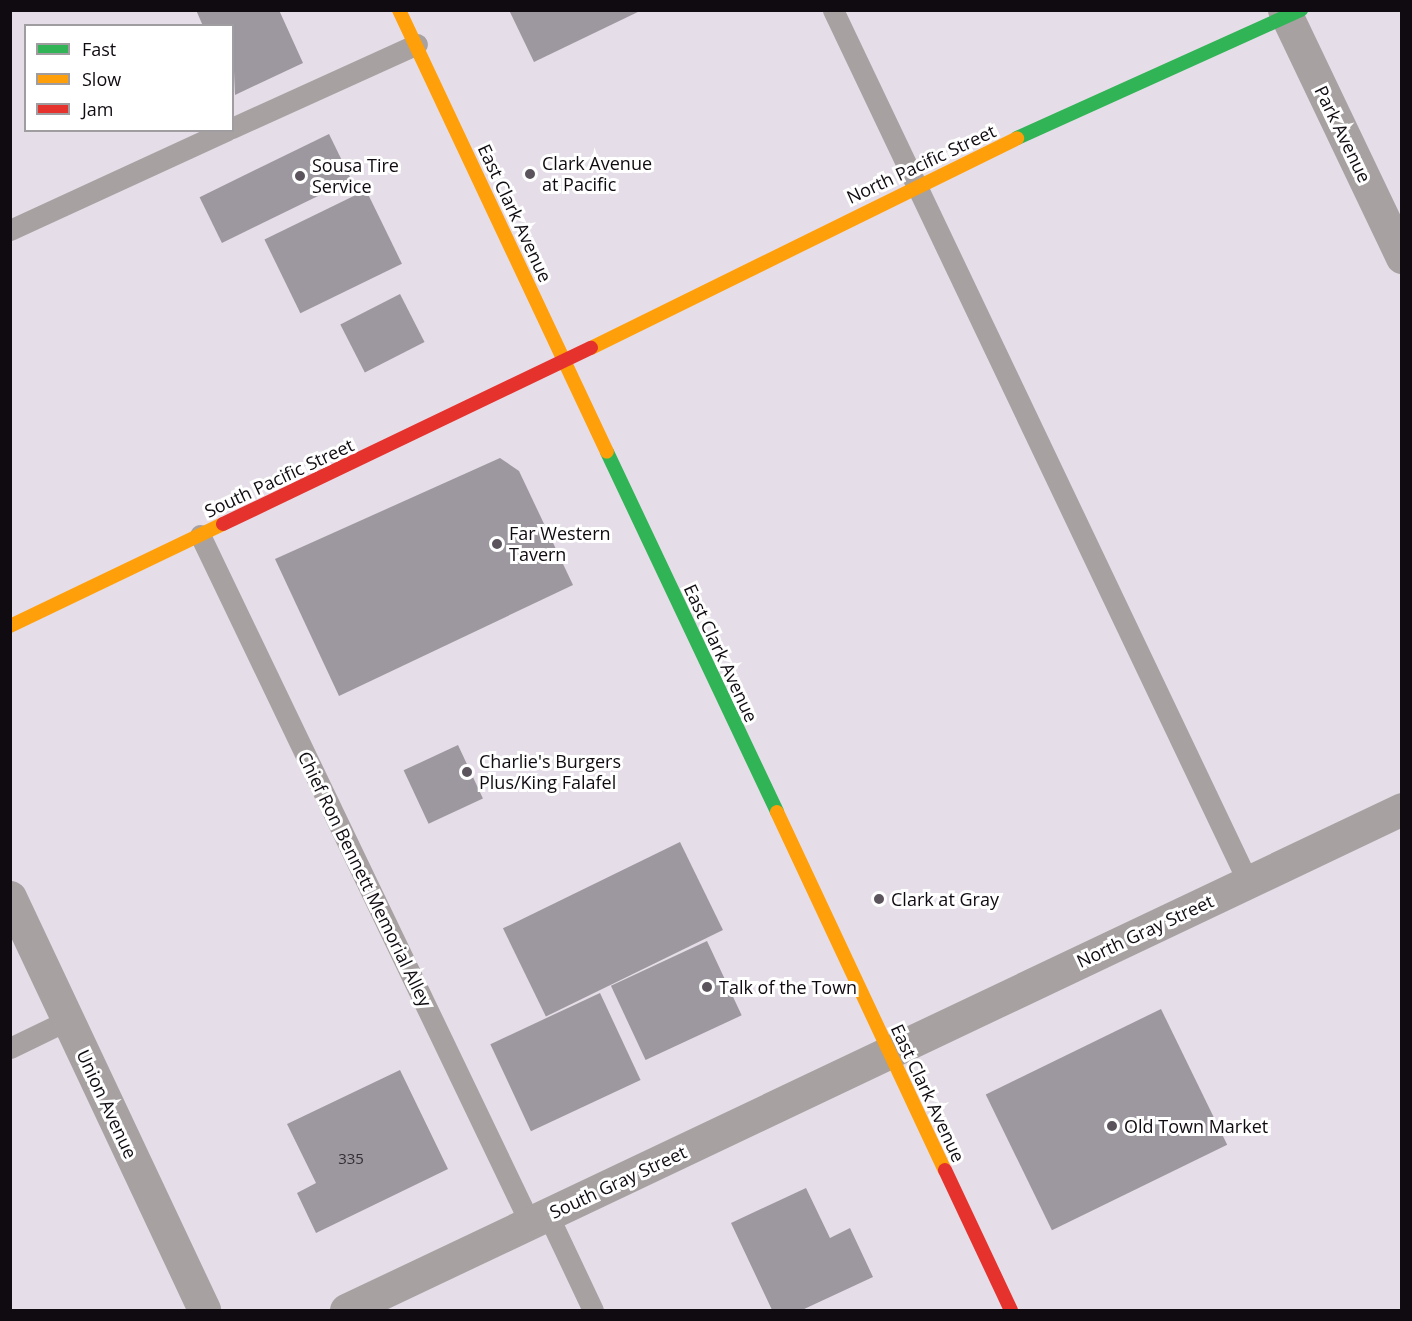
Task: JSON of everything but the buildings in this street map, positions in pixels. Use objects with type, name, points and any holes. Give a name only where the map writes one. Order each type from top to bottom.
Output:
[{"type":"main road","name":"East Clark Avenue","points":[[399,10],[417,44],[564,362],[1011,1311]]},
{"type":"main road","name":"North Pacific Street","points":[[564,362],[916,184],[1290,13]]},
{"type":"main road","name":"South Pacific Street","points":[[10,626],[564,362]]},
{"type":"street","name":"Park Avenue","points":[[1290,13],[1401,257]]},
{"type":"street","name":"North Gray Street","points":[[889,1053],[1401,809]]},
{"type":"street","name":"Union Avenue","points":[[10,897],[204,1311]]},
{"type":"street","name":"South Gray Street","points":[[346,1311],[889,1053]]},
{"type":"lane","points":[[833,10],[1248,882]]},
{"type":"lane","points":[[234,127],[417,44]]},
{"type":"lane","points":[[10,230],[223,132]]},
{"type":"lane","name":"Chief Ron Bennett Memorial Alley","points":[[200,535],[539,1219],[593,1311]]},
{"type":"lane","points":[[10,1048],[68,1020]]},
{"type":"traffic: fast","points":[[1017,138],[1301,10]]},
{"type":"traffic: fast","points":[[607,452],[777,812]]},
{"type":"traffic: slow","points":[[399,10],[607,452]]},
{"type":"traffic: slow","points":[[591,348],[1017,138]]},
{"type":"traffic: slow","points":[[10,626],[223,524]]},
{"type":"traffic: slow","points":[[777,812],[945,1170]]},
{"type":"traffic: jam","points":[[223,524],[591,348]]},
{"type":"traffic: jam","points":[[945,1170],[1011,1310]]},
{"type":"place","name":"Clark Avenue at Pacific","points":[[530,174]]},
{"type":"place","name":"Sousa Tire Service","points":[[300,176]]},
{"type":"place","name":"Far Western Tavern","points":[[497,544]]},
{"type":"place","name":"Charlie's Burgers Plus/King Falafel","points":[[467,772]]},
{"type":"place","name":"Clark at Gray","points":[[879,899]]},
{"type":"place","name":"Talk of the Town","points":[[707,987]]},
{"type":"place","name":"Old Town Market","points":[[1112,1126]]}]
